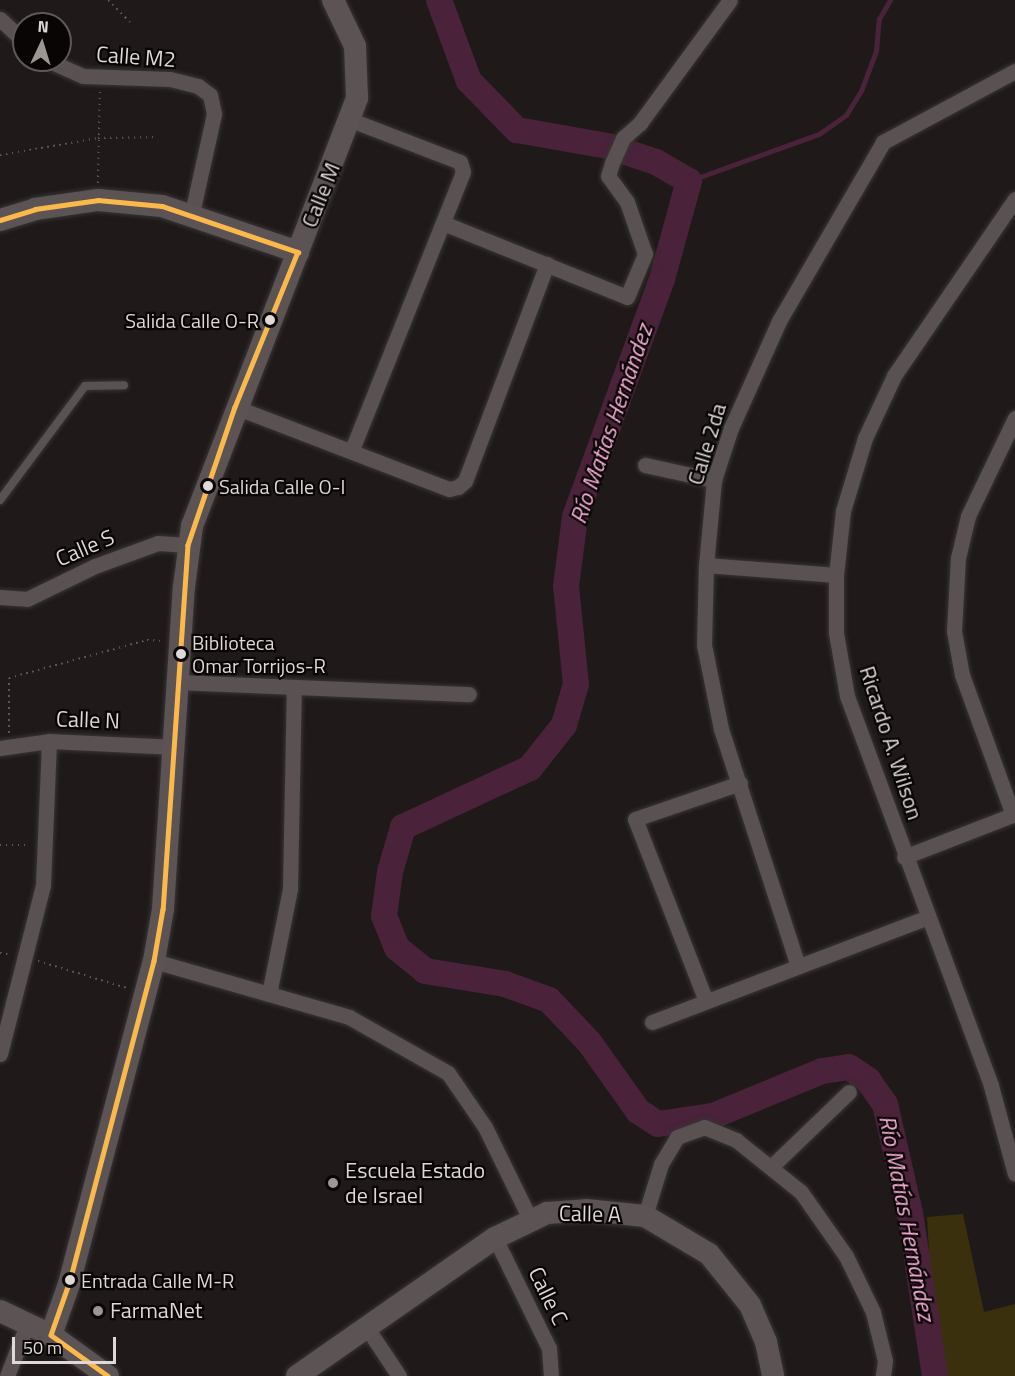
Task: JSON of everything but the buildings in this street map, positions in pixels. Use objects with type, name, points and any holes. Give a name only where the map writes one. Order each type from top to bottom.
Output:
[{"type":"street","name":"Calle M","points":[[51,1335],[69,1284],[154,961],[163,909],[176,747],[180,643],[188,545],[235,407],[351,120],[359,74],[356,46],[333,0]]},
{"type":"street","points":[[443,224],[627,297],[645,255],[627,202],[608,176],[612,163],[626,136],[640,123],[730,0]]},
{"type":"street","points":[[0,19],[12,30]]},
{"type":"street","name":"Calle M2","points":[[72,71],[83,76],[170,79],[198,86],[210,95],[214,114],[192,213]]},
{"type":"street","name":"Calle 2da","points":[[798,966],[721,729],[704,645],[706,564],[714,480],[731,428],[779,321],[883,142],[1015,71]]},
{"type":"street","points":[[351,120],[460,162],[463,172],[352,449]]},
{"type":"street","name":"Ricardo A. Wilson","points":[[1015,199],[894,376],[865,438],[843,512],[836,575],[836,633],[847,696],[904,856],[991,1086],[1015,1174]]},
{"type":"street","points":[[0,220],[35,209],[98,200],[162,206],[192,213],[298,252]]},
{"type":"street","points":[[235,407],[352,449],[449,489],[465,481],[547,264]]},
{"type":"street","points":[[904,856],[1014,814],[962,675],[954,631],[958,558],[968,516],[1015,418]]},
{"type":"street","points":[[645,465],[714,480]]},
{"type":"street","name":"Calle S","points":[[0,597],[27,599],[95,566],[158,543],[188,545]]},
{"type":"street","points":[[706,564],[836,575]]},
{"type":"street","points":[[178,682],[469,694]]},
{"type":"street","points":[[269,994],[290,889],[294,687]]},
{"type":"street","points":[[0,1054],[28,958],[43,885],[49,741]]},
{"type":"street","name":"Calle N","points":[[5,747],[49,741],[176,747]]},
{"type":"street","points":[[706,1001],[635,819],[740,783]]},
{"type":"street","points":[[652,1022],[928,917]]},
{"type":"street","points":[[154,961],[350,1017],[448,1073],[485,1127],[530,1219]]},
{"type":"street","points":[[771,1167],[849,1092]]},
{"type":"street","points":[[645,1216],[661,1164],[683,1133],[704,1127],[721,1132],[771,1167],[801,1192],[824,1221],[862,1283],[881,1339],[885,1361],[883,1376]]},
{"type":"street","name":"Calle A","points":[[297,1376],[495,1238],[530,1219],[569,1210],[645,1216],[684,1236],[728,1272],[750,1305],[766,1342],[773,1376]]},
{"type":"street","name":"Calle C","points":[[495,1238],[549,1348],[551,1376]]},
{"type":"street","points":[[0,1311],[28,1322],[51,1335],[108,1376]]},
{"type":"street","points":[[7,1376],[28,1322]]},
{"type":"street","points":[[367,1328],[399,1376]]},
{"type":"lane","points":[[0,500],[85,386],[124,385]]},
{"type":"path","points":[[108,0],[130,22]]},
{"type":"path","points":[[98,200],[100,76]]},
{"type":"path","points":[[0,155],[98,138],[157,137]]},
{"type":"path","points":[[5,747],[9,678],[147,640],[180,643]]},
{"type":"path","points":[[0,845],[45,844]]},
{"type":"path","points":[[0,953],[28,958],[128,988]]},
{"type":"shaded area","points":[[963,1214],[984,1312],[1015,1304],[1015,1376],[936,1376],[927,1217]]},
{"type":"waterway","name":"Río Matías Hernández","points":[[439,0],[469,81],[517,130],[608,146],[656,162],[689,181],[662,279],[575,517],[566,586],[576,684],[564,725],[530,768],[403,827],[390,872],[384,916],[397,948],[425,971],[505,984],[549,1000],[589,1042],[638,1111],[658,1124],[713,1116],[822,1071],[849,1067],[868,1080],[885,1104],[910,1213],[935,1376]]},
{"type":"waterway","points":[[689,181],[819,134],[846,115],[861,91],[876,51],[879,19],[890,0]]},
{"type":"transit line","points":[[0,220],[35,209],[98,200],[162,206],[298,252],[235,407],[188,545],[163,909],[154,961],[69,1284],[51,1335],[108,1376]]},
{"type":"place","name":"Salida Calle O-R","points":[[270,320]]},
{"type":"place","name":"Salida Calle O-I","points":[[208,486]]},
{"type":"place","name":"Biblioteca Omar Torrijos-R","points":[[181,654]]},
{"type":"place","name":"Escuela Estado de Israel","points":[[333,1183]]},
{"type":"place","name":"Entrada Calle M-R","points":[[70,1280]]},
{"type":"place","name":"FarmaNet","points":[[98,1311]]}]
